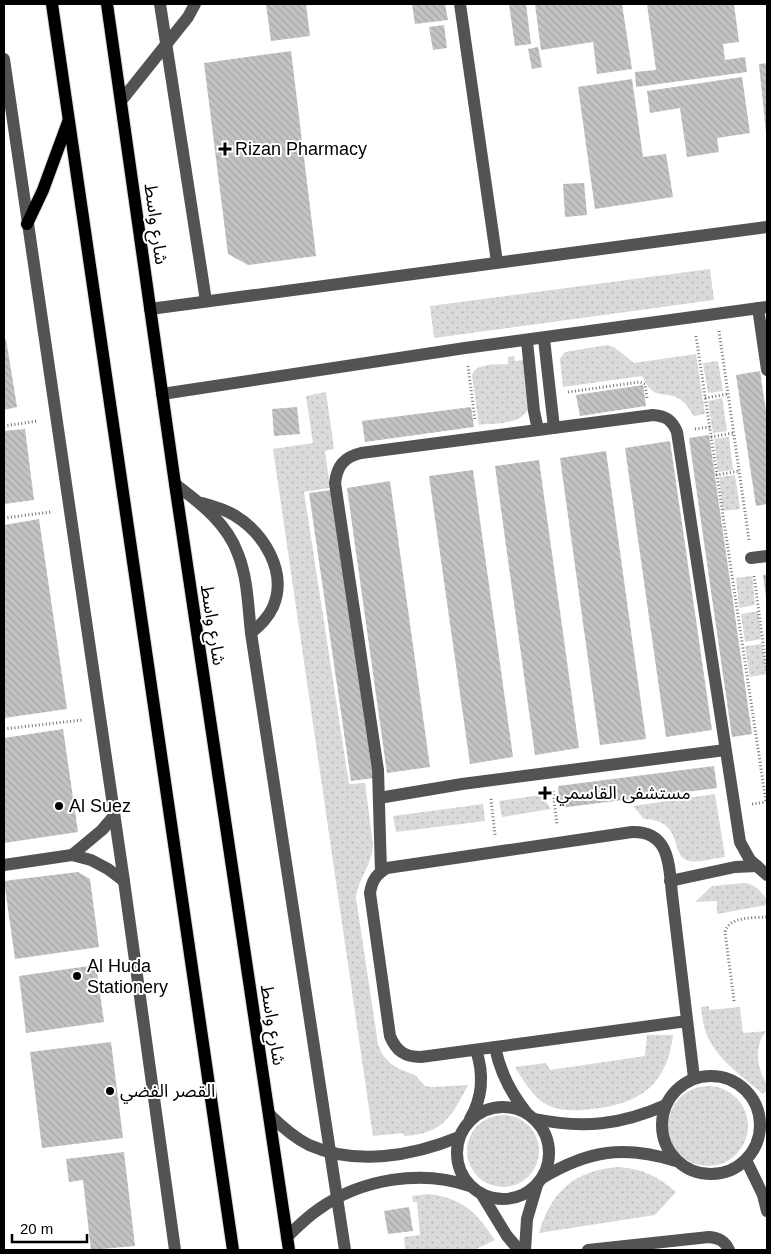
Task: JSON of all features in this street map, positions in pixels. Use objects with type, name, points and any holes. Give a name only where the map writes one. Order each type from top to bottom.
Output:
[{"type":"main road","points":[[52,4],[232,1250]]},
{"type":"main road","name":"شارع واسط","points":[[107,4],[175,484],[289,1250]]},
{"type":"main road","points":[[27,224],[43,190],[69,119]]},
{"type":"street","points":[[160,4],[206,301]]},
{"type":"street","points":[[121,101],[166,46],[195,4]]},
{"type":"street","points":[[460,4],[497,262]]},
{"type":"street","points":[[4,60],[124,881],[175,1250]]},
{"type":"street","points":[[150,309],[767,227]]},
{"type":"street","points":[[162,394],[465,348],[763,307],[767,370]]},
{"type":"street","points":[[544,338],[554,428]]},
{"type":"street","points":[[527,340],[534,411],[538,430]]},
{"type":"street","points":[[380,872],[377,760],[335,484],[336,472],[350,456],[661,415],[669,419],[677,432],[740,842],[750,860],[767,875]]},
{"type":"street","points":[[175,484],[200,502],[228,534],[238,554],[243,573],[345,1250]]},
{"type":"street","points":[[200,502],[218,507],[234,515],[249,526],[262,540],[271,555],[276,572],[277,589],[273,606],[264,621],[251,634]]},
{"type":"street","points":[[751,558],[767,556]]},
{"type":"street","points":[[379,798],[490,781],[725,750]]},
{"type":"street","points":[[72,855],[102,830],[114,816]]},
{"type":"street","points":[[687,1021],[476,1050],[410,1057],[401,1053],[394,1046],[390,1036],[370,893],[371,885],[375,877],[387,868],[632,832],[644,832],[654,836],[662,844],[666,855],[670,881],[694,1078]]},
{"type":"street","points":[[4,865],[72,855],[91,860],[108,869],[124,881]]},
{"type":"street","points":[[670,881],[735,867],[757,866]]},
{"type":"street","points":[[496,1046],[504,1076],[518,1102],[543,1130],[548,1141],[547,1167],[539,1182],[527,1220],[525,1250]]},
{"type":"street","points":[[470,1186],[462,1176],[456,1150],[460,1137],[478,1101],[481,1088],[482,1075],[476,1050]]},
{"type":"street","points":[[287,1237],[319,1208],[337,1197],[380,1182],[412,1178],[453,1180],[496,1199],[511,1198],[525,1194],[562,1166],[584,1158],[607,1153],[631,1152],[646,1153],[676,1161],[699,1173],[724,1173],[736,1168],[746,1160],[755,1148],[760,1134],[760,1119],[756,1104],[748,1092],[737,1083],[723,1077],[709,1075],[694,1078],[672,1094],[661,1120],[662,1135],[667,1149],[676,1161]]},
{"type":"street","points":[[467,1123],[480,1113],[496,1107],[512,1108],[532,1117],[557,1124],[580,1126],[631,1118],[666,1105]]},
{"type":"street","points":[[269,1114],[286,1131],[307,1144],[331,1153],[361,1157],[405,1153],[443,1144],[460,1137]]},
{"type":"street","points":[[746,1160],[762,1177],[767,1211]]},
{"type":"street","points":[[482,1194],[507,1236],[519,1250]]},
{"type":"street","points":[[588,1250],[716,1237],[723,1241],[729,1250]]},
{"type":"path","points":[[717,314],[767,672]]},
{"type":"path","points":[[693,317],[766,802]]},
{"type":"path","points":[[465,348],[478,438]]},
{"type":"path","points":[[550,395],[642,383],[646,387],[650,415]]},
{"type":"path","points":[[705,398],[728,394]]},
{"type":"path","points":[[4,426],[56,419]]},
{"type":"path","points":[[711,437],[734,433]]},
{"type":"path","points":[[716,475],[739,471]]},
{"type":"path","points":[[4,518],[69,510]]},
{"type":"path","points":[[4,729],[100,718]]},
{"type":"path","points":[[551,773],[559,843]]},
{"type":"path","points":[[490,781],[497,852]]},
{"type":"path","points":[[734,1001],[725,932],[727,925],[733,921],[767,917]]},
{"type":"shaded area","points":[[710,269],[714,300],[434,338],[430,306]]},
{"type":"shaded area","points":[[607,345],[614,347],[634,363],[696,354],[705,414],[694,416],[681,400],[651,390],[642,376],[563,387],[560,359],[565,352]]},
{"type":"shaded area","points":[[514,356],[515,361],[523,360],[529,408],[520,418],[507,422],[479,425],[472,376],[474,372],[482,366],[508,364],[508,357]]},
{"type":"shaded area","points":[[718,361],[723,391],[708,393],[703,363]]},
{"type":"shaded area","points":[[326,392],[334,449],[325,451],[330,488],[304,492],[349,784],[365,783],[373,845],[356,898],[378,1044],[382,1054],[390,1063],[399,1069],[415,1075],[425,1086],[468,1085],[457,1106],[445,1121],[428,1132],[417,1135],[404,1136],[403,1133],[373,1136],[273,449],[313,443],[306,396]]},
{"type":"shaded area","points":[[722,398],[727,431],[713,433],[708,401]]},
{"type":"shaded area","points":[[729,437],[733,470],[718,472],[714,439]]},
{"type":"shaded area","points":[[735,475],[740,509],[723,511],[719,477]]},
{"type":"shaded area","points":[[752,576],[755,605],[739,608],[736,578]]},
{"type":"shaded area","points":[[758,611],[761,639],[745,642],[741,614]]},
{"type":"shaded area","points":[[762,644],[767,674],[750,677],[745,646]]},
{"type":"shaded area","points":[[715,794],[725,857],[702,861],[689,861],[683,858],[671,831],[666,825],[644,819],[633,806]]},
{"type":"shaded area","points":[[541,795],[551,809],[502,817],[499,801]]},
{"type":"shaded area","points":[[483,804],[485,821],[396,832],[393,816]]},
{"type":"shaded area","points":[[744,883],[755,886],[767,900],[767,905],[717,914],[717,901],[695,902],[712,886]]},
{"type":"shaded area","points":[[709,1006],[709,1010],[740,1007],[743,1033],[766,1031],[760,1041],[758,1052],[760,1069],[767,1088],[763,1094],[722,1058],[709,1040],[704,1027],[701,1007]]},
{"type":"shaded area","points":[[647,1035],[673,1035],[665,1067],[648,1089],[637,1097],[609,1106],[573,1110],[550,1106],[531,1091],[515,1067],[546,1063],[550,1070],[645,1056]]},
{"type":"shaded area","points":[[708,1086],[723,1089],[736,1098],[745,1111],[748,1126],[745,1141],[736,1154],[723,1163],[708,1166],[693,1163],[680,1154],[671,1141],[668,1126],[671,1111],[680,1098],[693,1089]]},
{"type":"shaded area","points":[[503,1115],[523,1121],[533,1131],[539,1151],[533,1171],[523,1181],[503,1187],[483,1181],[473,1171],[467,1151],[473,1131],[483,1121]]},
{"type":"shaded area","points":[[619,1167],[649,1174],[676,1192],[655,1215],[539,1233],[550,1205],[567,1185],[590,1173]]},
{"type":"shaded area","points":[[428,1194],[451,1199],[468,1208],[495,1240],[474,1250],[405,1250],[404,1237],[420,1235],[417,1202],[413,1202],[412,1196]]},
{"type":"building","points":[[266,4],[306,4],[310,36],[271,41]]},
{"type":"building","points":[[412,4],[445,4],[448,20],[415,24]]},
{"type":"building","points":[[509,4],[526,4],[531,44],[515,46]]},
{"type":"building","points":[[535,4],[622,4],[632,69],[597,74],[593,42],[541,50]]},
{"type":"building","points":[[647,4],[734,4],[739,42],[723,44],[725,60],[745,57],[747,72],[636,87],[635,72],[656,70]]},
{"type":"building","points":[[444,25],[447,48],[433,50],[429,27]]},
{"type":"building","points":[[538,47],[542,67],[532,69],[528,49]]},
{"type":"building","points":[[291,51],[316,256],[248,265],[228,254],[204,63]]},
{"type":"building","points":[[767,63],[767,133],[766,133],[759,64]]},
{"type":"building","points":[[742,77],[750,133],[717,138],[719,152],[687,157],[680,108],[650,113],[647,91]]},
{"type":"building","points":[[632,79],[643,157],[666,154],[673,197],[595,209],[578,87]]},
{"type":"building","points":[[584,183],[587,215],[565,217],[563,184]]},
{"type":"building","points":[[6,339],[17,407],[4,410],[4,340]]},
{"type":"building","points":[[760,371],[767,418],[767,504],[756,506],[736,375]]},
{"type":"building","points":[[643,385],[646,406],[580,416],[576,395]]},
{"type":"building","points":[[297,407],[300,434],[274,436],[272,409]]},
{"type":"building","points":[[471,407],[474,427],[365,442],[362,421]]},
{"type":"building","points":[[25,429],[34,500],[4,504],[4,431]]},
{"type":"building","points":[[709,435],[752,734],[732,737],[689,438]]},
{"type":"building","points":[[670,441],[712,730],[666,737],[625,448]]},
{"type":"building","points":[[606,451],[646,739],[600,745],[560,458]]},
{"type":"building","points":[[539,460],[579,748],[535,755],[495,466]]},
{"type":"building","points":[[473,470],[513,757],[470,764],[429,476]]},
{"type":"building","points":[[390,481],[430,767],[387,773],[347,488]]},
{"type":"building","points":[[331,490],[373,778],[351,781],[309,493]]},
{"type":"building","points":[[39,519],[67,709],[4,718],[4,525]]},
{"type":"building","points":[[767,574],[767,598],[766,598],[763,575]]},
{"type":"building","points":[[63,729],[78,832],[4,843],[4,738]]},
{"type":"building","points":[[714,766],[717,788],[560,808],[558,786]]},
{"type":"building","points":[[78,872],[90,879],[99,947],[15,959],[4,881]]},
{"type":"building","points":[[96,965],[104,1022],[26,1033],[19,976]]},
{"type":"building","points":[[111,1042],[123,1138],[42,1148],[30,1052]]},
{"type":"building","points":[[124,1152],[135,1246],[91,1250],[83,1180],[69,1182],[66,1159]]},
{"type":"building","points":[[409,1207],[413,1231],[388,1234],[384,1211]]},
{"type":"place","name":"Rizan Pharmacy","points":[[225,149]]},
{"type":"place","name":"مستشفى القاسمي","points":[[545,793]]},
{"type":"place","name":"Al Suez","points":[[59,806]]},
{"type":"place","name":"Al Huda Stationery","points":[[77,976]]},
{"type":"place","name":"القصر الفضي","points":[[110,1091]]}]
